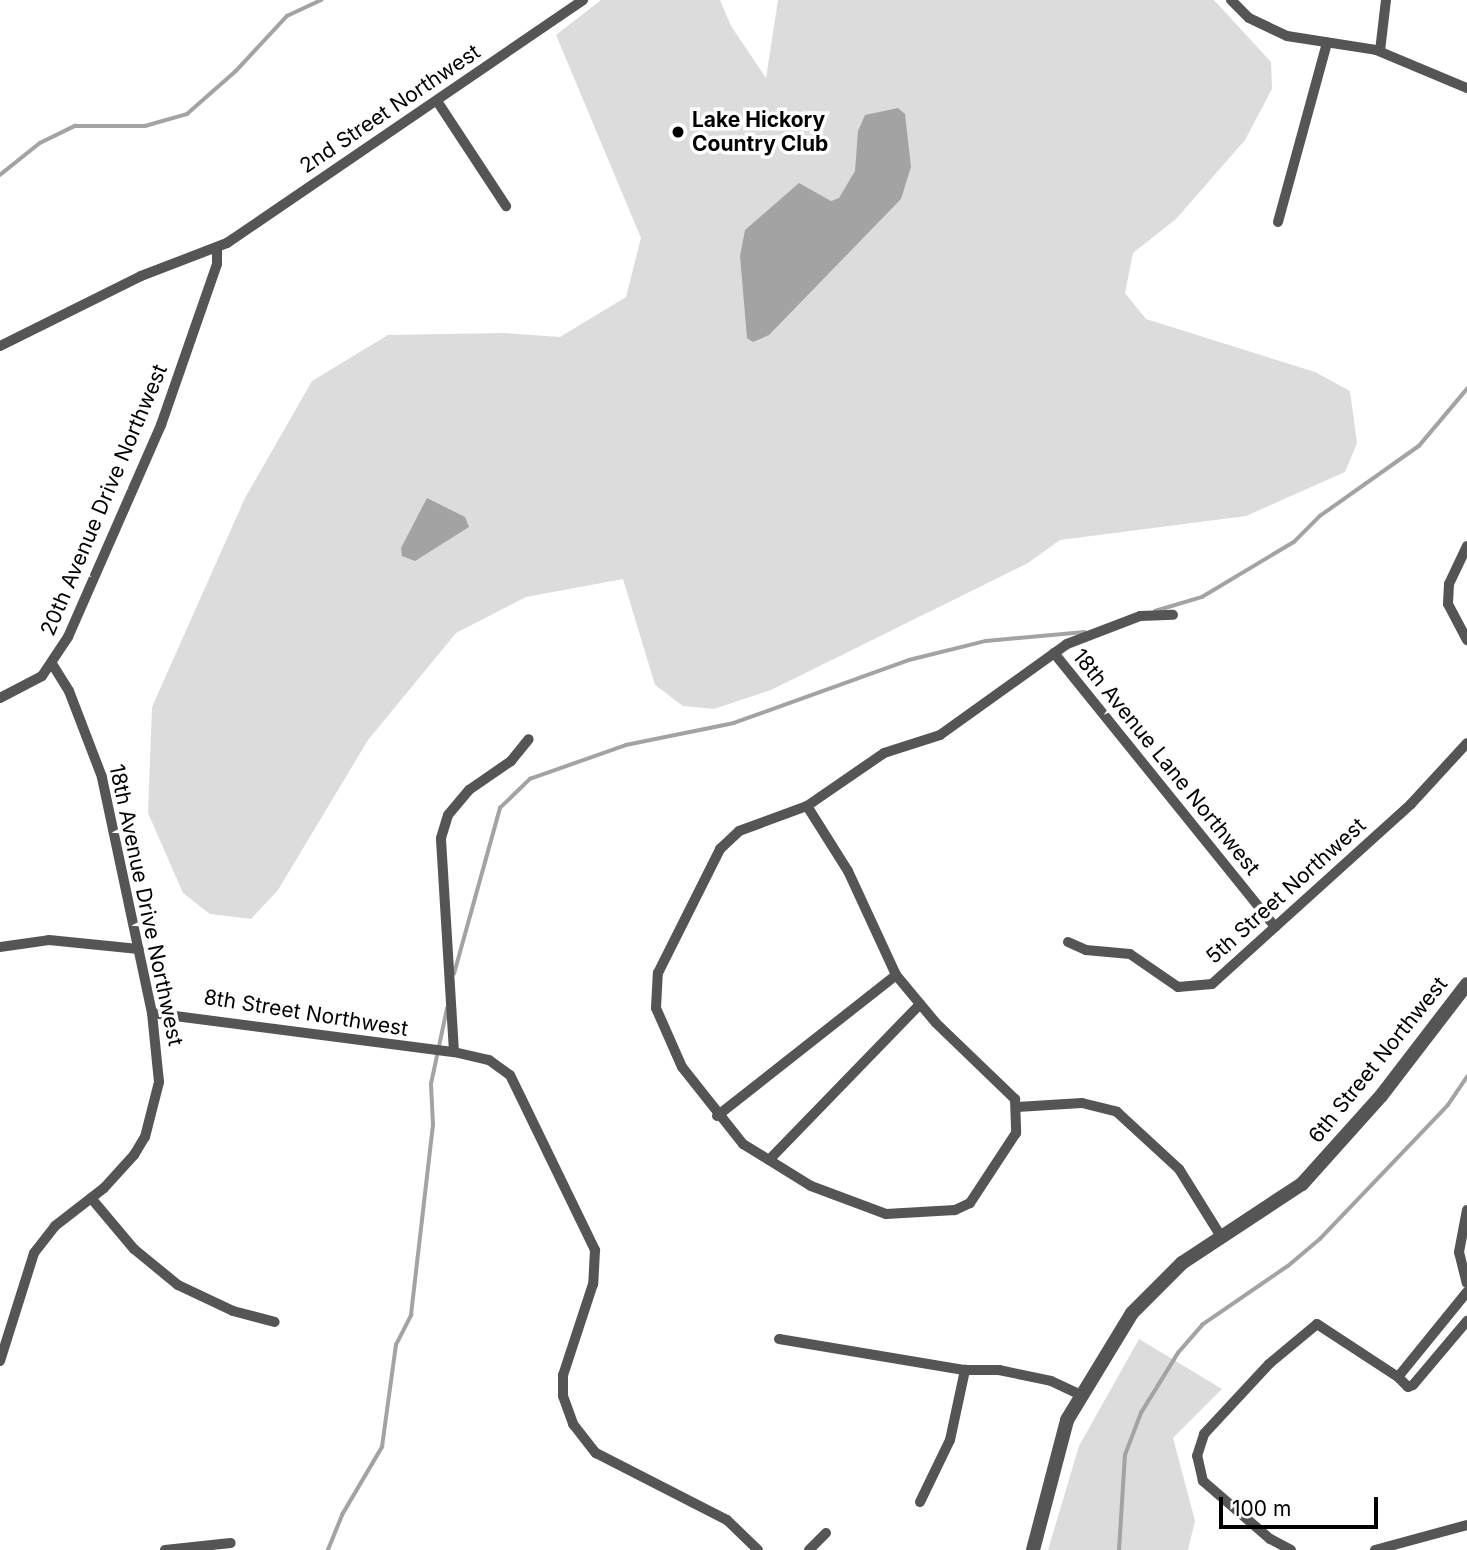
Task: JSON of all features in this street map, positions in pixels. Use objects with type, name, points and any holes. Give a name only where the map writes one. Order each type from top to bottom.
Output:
[{"type":"street","name":"2nd Street Northwest","points":[[0,346],[141,276],[218,248],[583,0]]},
{"type":"street","points":[[1231,0],[1249,18],[1271,29],[1327,43],[1380,51],[1467,88]]},
{"type":"street","points":[[1380,51],[1386,0]]},
{"type":"street","points":[[1278,222],[1327,43]]},
{"type":"street","points":[[437,101],[506,206]]},
{"type":"street","name":"20th Avenue Drive Northwest","points":[[0,698],[42,676],[53,665],[161,425],[217,264],[218,248]]},
{"type":"street","points":[[1467,546],[1449,584],[1448,604],[1467,640]]},
{"type":"street","points":[[807,806],[848,871],[896,975],[920,1004],[1009,1093],[1017,1107],[1016,1133],[970,1203],[938,1214],[886,1214],[811,1186],[743,1144],[717,1116],[682,1067],[656,1008],[654,984],[728,839],[752,825],[807,806],[867,762],[940,735],[964,721],[1054,653],[1140,616],[1173,615]]},
{"type":"street","name":"18th Avenue Lane Northwest","points":[[1054,653],[1275,927]]},
{"type":"street","name":"18th Avenue Drive Northwest","points":[[0,1361],[33,1253],[55,1226],[91,1198],[134,1155],[154,1109],[160,1072],[152,1013],[102,777],[69,691],[53,665]]},
{"type":"street","points":[[454,1052],[440,838],[448,815],[469,790],[511,761],[529,739]]},
{"type":"street","name":"5th Street Northwest","points":[[1068,942],[1086,950],[1130,954],[1169,982],[1189,989],[1221,978],[1411,804],[1467,743]]},
{"type":"street","points":[[0,947],[49,940],[139,948]]},
{"type":"street","points":[[717,1116],[896,975]]},
{"type":"street","name":"6th Street Northwest","points":[[1032,1550],[1055,1452],[1079,1394],[1114,1338],[1153,1288],[1182,1263],[1301,1184],[1381,1096],[1467,984]]},
{"type":"street","points":[[769,1160],[920,1004]]},
{"type":"street","name":"8th Street Northwest","points":[[152,1013],[454,1052],[489,1060],[510,1075],[592,1239],[597,1269],[563,1375],[563,1396],[573,1424],[596,1453],[727,1520],[758,1550]]},
{"type":"street","points":[[1017,1107],[1082,1103],[1117,1112],[1179,1169],[1223,1238]]},
{"type":"street","points":[[91,1198],[134,1249],[178,1285],[233,1311],[275,1322]]},
{"type":"street","points":[[1467,1210],[1459,1252],[1467,1283]]},
{"type":"street","points":[[1398,1377],[1467,1292]]},
{"type":"street","points":[[1291,1550],[1270,1539],[1203,1481],[1197,1456],[1204,1434],[1269,1364],[1317,1324],[1398,1377],[1408,1387],[1467,1321]]},
{"type":"street","points":[[779,1339],[965,1370],[1036,1377],[1079,1394]]},
{"type":"street","points":[[920,1502],[950,1440],[965,1370]]},
{"type":"street","points":[[1375,1550],[1467,1525]]},
{"type":"street","points":[[809,1550],[826,1533]]},
{"type":"street","points":[[165,1550],[231,1543]]},
{"type":"shaded area","name":"Lake Hickory Country Club","points":[[601,0],[720,0],[731,26],[766,78],[778,0],[1214,0],[1271,62],[1272,89],[1245,140],[1176,219],[1133,253],[1125,293],[1146,319],[1315,372],[1350,391],[1357,443],[1345,472],[1246,516],[1060,540],[1028,563],[771,690],[714,709],[683,706],[655,685],[623,579],[526,597],[456,633],[368,740],[278,890],[251,919],[210,914],[183,893],[148,813],[152,707],[245,498],[312,381],[388,335],[505,333],[560,337],[626,297],[641,238],[556,35]]},
{"type":"shaded area","points":[[898,108],[905,114],[911,167],[901,199],[769,335],[753,342],[747,338],[740,256],[745,230],[799,183],[831,201],[839,198],[855,171],[858,131],[865,115]]},
{"type":"shaded area","points":[[427,498],[465,517],[469,527],[415,561],[402,556],[401,548]]},
{"type":"shaded area","points":[[1139,1339],[1222,1389],[1173,1438],[1195,1521],[1188,1550],[1048,1550],[1079,1446]]},
{"type":"waterway","points":[[0,175],[40,143],[75,126],[145,126],[187,114],[236,71],[287,16],[321,0]]},
{"type":"waterway","points":[[1155,611],[1202,597],[1294,542],[1320,516],[1419,446],[1467,389]]},
{"type":"waterway","points":[[454,974],[500,808],[530,779],[626,745],[734,723],[909,660],[986,641],[1085,632]]},
{"type":"waterway","points":[[328,1550],[342,1515],[382,1447],[396,1345],[411,1315],[433,1125],[431,1084],[447,1009]]},
{"type":"waterway","points":[[1119,1550],[1125,1455],[1141,1413],[1178,1353],[1202,1325],[1288,1266],[1320,1239],[1448,1105],[1467,1077]]},
{"type":"place","name":"Lake Hickory Country Club","points":[[678,132]]}]
